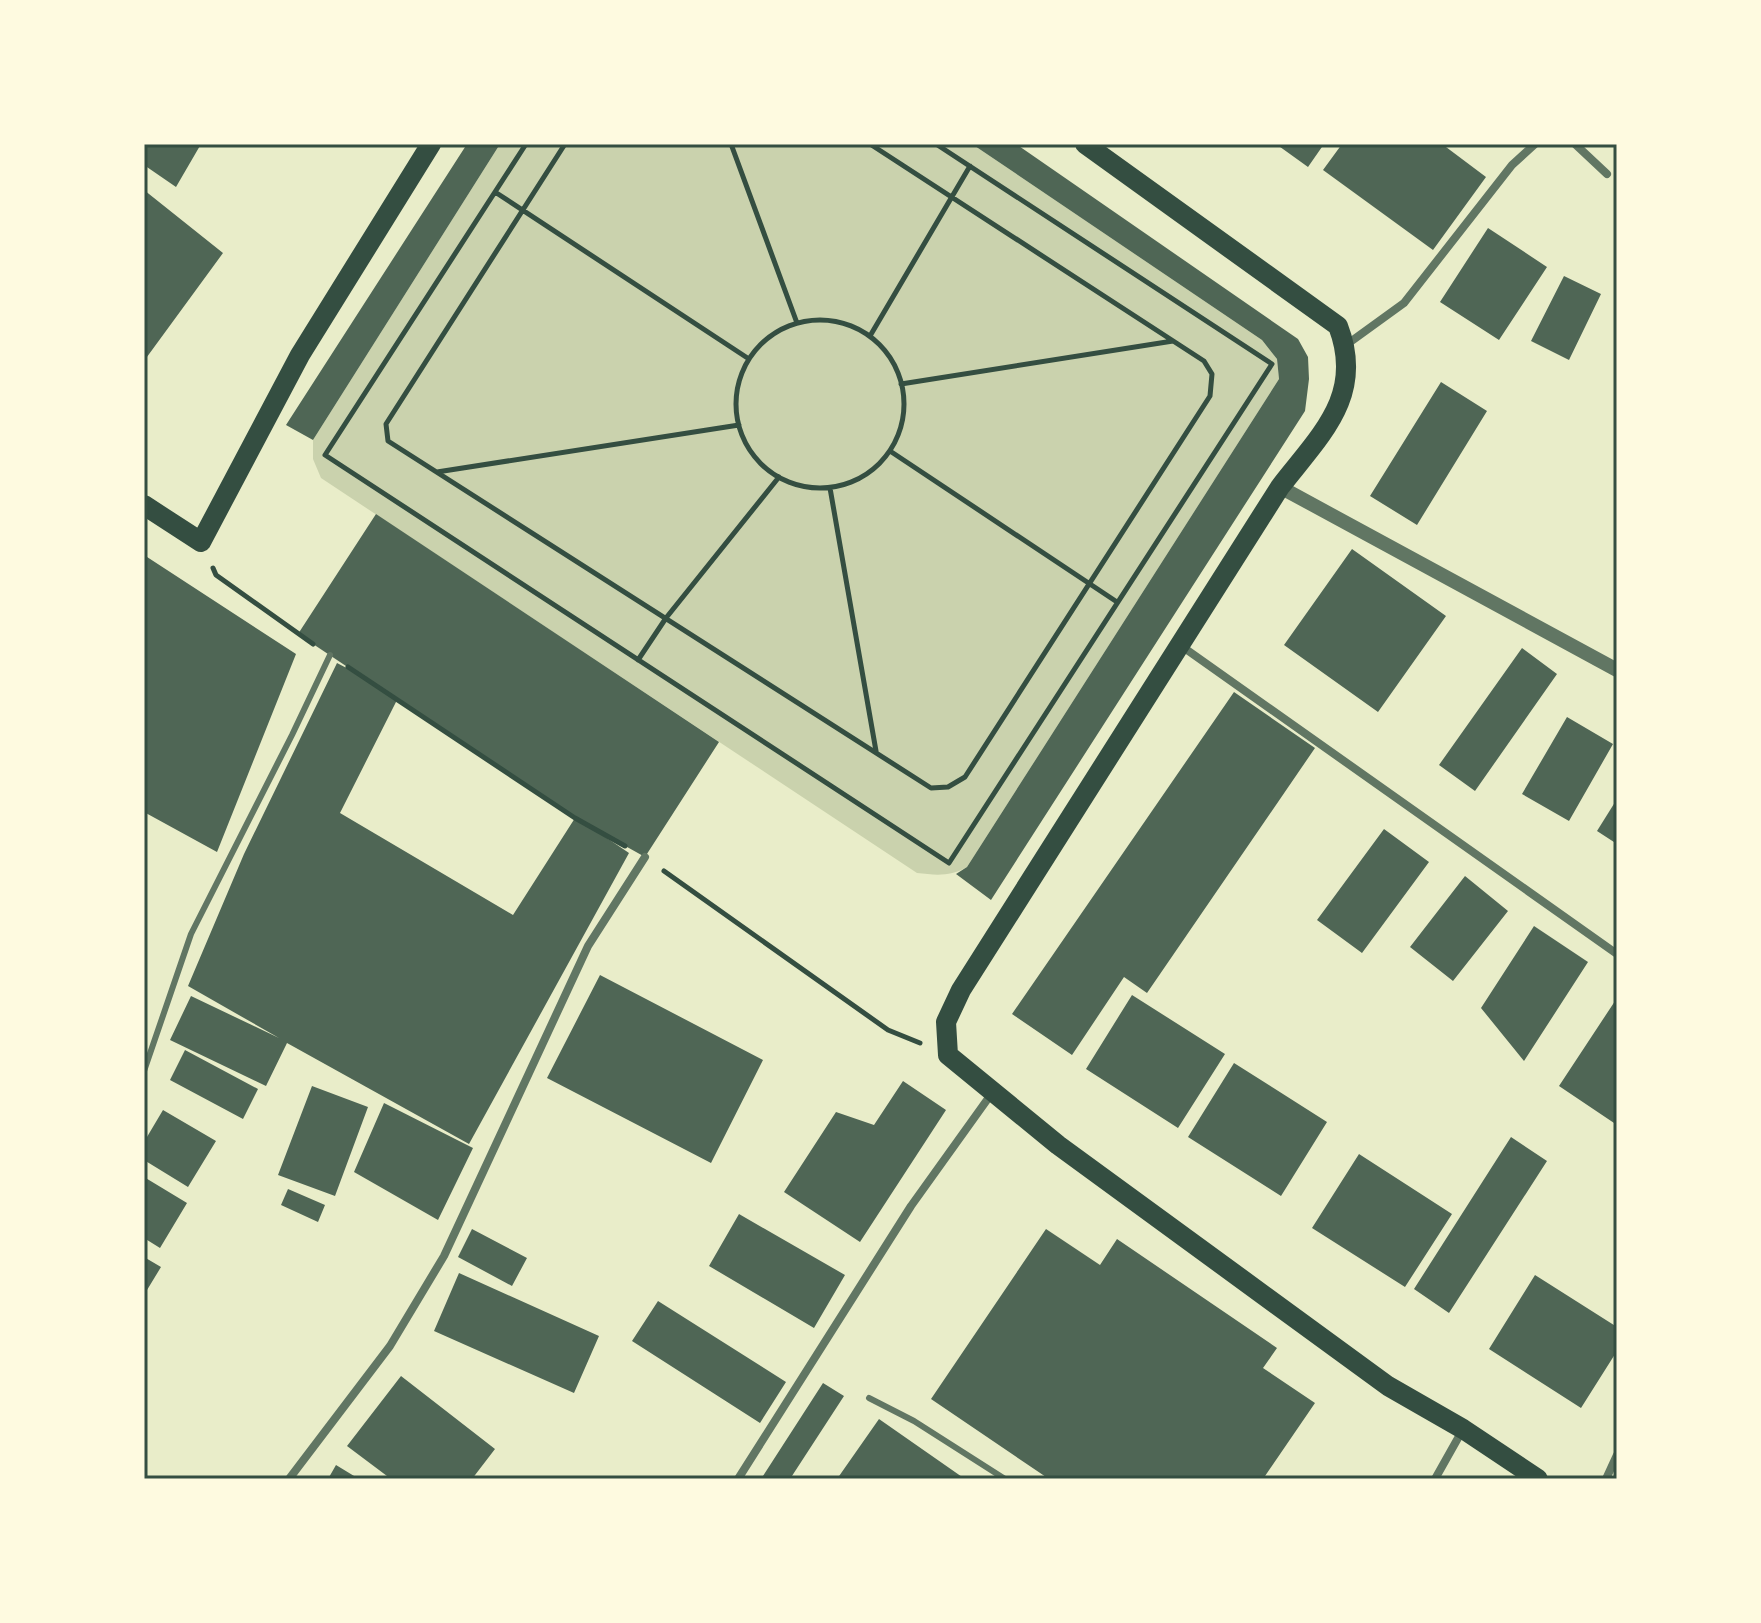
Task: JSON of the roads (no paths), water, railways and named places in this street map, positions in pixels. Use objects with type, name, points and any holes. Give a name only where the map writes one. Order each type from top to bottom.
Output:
[{"type":"main road","points":[[144,505],[201,542],[300,355],[431,144]]},
{"type":"main road","points":[[1085,144],[1338,326],[1345,346],[1345,387],[1327,426],[1280,487],[961,990],[946,1022],[948,1055],[1058,1145],[1388,1386],[1463,1429],[1538,1479]]},
{"type":"street","points":[[1345,346],[1404,303],[1512,165],[1535,144]]},
{"type":"street","points":[[1575,144],[1607,174]]},
{"type":"street","points":[[1280,487],[1617,670]]},
{"type":"street","points":[[1180,645],[1617,954]]},
{"type":"street","points":[[289,1479],[390,1346],[444,1256],[588,946],[645,857]]},
{"type":"street","points":[[738,1479],[911,1206],[993,1092]]},
{"type":"street","points":[[1435,1479],[1463,1429]]},
{"type":"street","points":[[1606,1479],[1617,1455]]},
{"type":"lane","points":[[144,1071],[191,934],[330,655]]},
{"type":"lane","points":[[869,1398],[914,1421],[1005,1479]]}]
